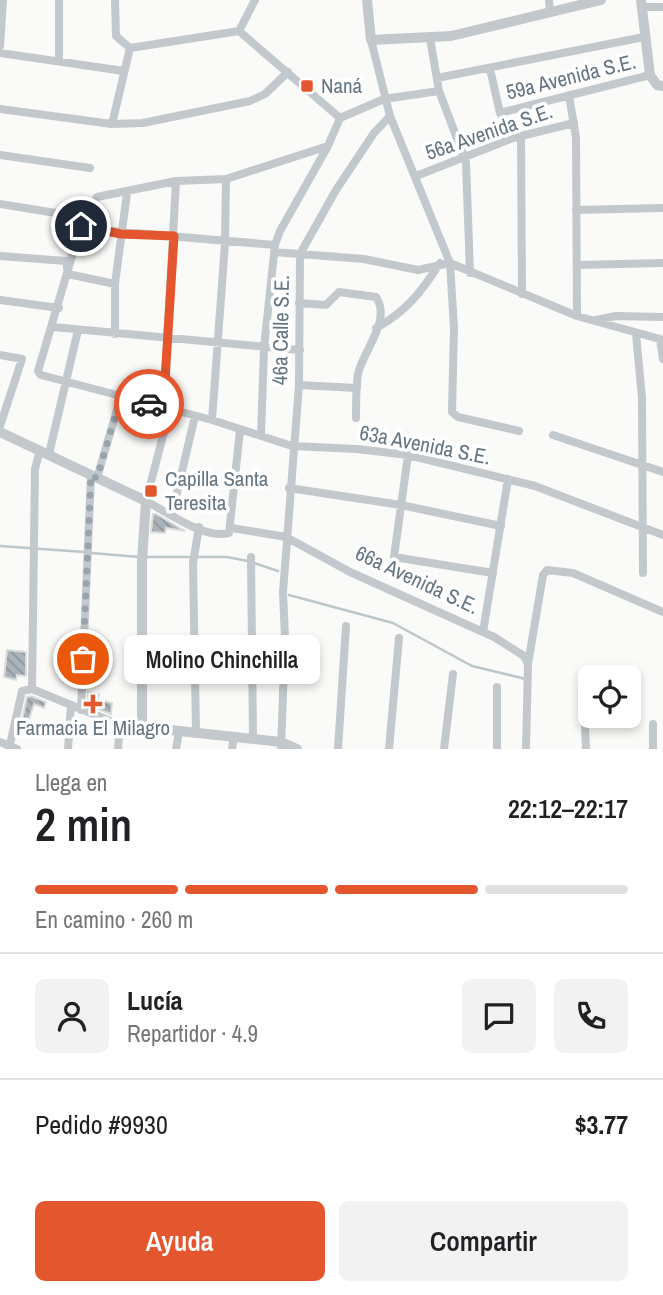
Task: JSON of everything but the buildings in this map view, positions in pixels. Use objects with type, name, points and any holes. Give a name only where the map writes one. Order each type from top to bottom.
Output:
[{"type":"street","points":[[0,46],[3,0]]},
{"type":"street","points":[[59,0],[59,61]]},
{"type":"street","points":[[115,0],[116,36],[130,48],[239,31],[340,118]]},
{"type":"street","points":[[239,31],[255,0]]},
{"type":"street","points":[[367,0],[371,40],[384,99],[450,263],[454,328],[452,412],[458,417],[519,431]]},
{"type":"street","points":[[371,40],[430,38],[466,33],[550,5],[595,1]]},
{"type":"street","points":[[660,85],[650,75],[641,4],[663,6]]},
{"type":"street","points":[[437,78],[644,37]]},
{"type":"street","points":[[430,38],[439,90],[465,159],[470,273]]},
{"type":"street","points":[[112,124],[130,48]]},
{"type":"street","points":[[0,53],[124,71]]},
{"type":"street","points":[[490,69],[500,113],[517,137],[522,294]]},
{"type":"street","points":[[0,109],[112,124],[173,119],[250,101],[265,94],[288,72]]},
{"type":"street","name":"59a Avenida S.E.","points":[[500,113],[650,75]]},
{"type":"street","points":[[328,146],[226,179],[176,181],[127,193],[109,192],[97,197],[81,226],[59,309],[38,372],[261,436],[264,348],[275,248],[280,230],[328,146],[340,118],[384,99],[439,90]]},
{"type":"street","points":[[569,95],[574,123],[577,316]]},
{"type":"street","name":"46a Calle S.E.","points":[[281,745],[286,537],[299,385],[300,254],[366,144],[390,116]]},
{"type":"street","name":"56a Avenida S.E.","points":[[415,177],[517,137],[574,123]]},
{"type":"street","points":[[0,155],[90,168]]},
{"type":"street","points":[[212,420],[225,243],[226,179]]},
{"type":"street","points":[[142,727],[142,560],[146,501],[170,409],[164,397],[176,181]]},
{"type":"street","points":[[115,334],[115,284],[127,193]]},
{"type":"street","points":[[0,204],[68,215],[81,226],[121,234],[174,236],[275,248],[300,254],[364,259],[418,270],[440,263],[450,263],[577,316],[662,340],[663,359]]},
{"type":"street","points":[[576,210],[663,208]]},
{"type":"street","points":[[0,256],[66,261],[68,274]]},
{"type":"street","points":[[376,328],[398,317],[409,306],[440,263]]},
{"type":"street","points":[[577,265],[663,264]]},
{"type":"street","points":[[68,274],[115,284]]},
{"type":"street","points":[[299,303],[327,305],[339,292],[376,297],[380,304],[376,328],[359,372],[356,418]]},
{"type":"street","points":[[0,300],[59,309]]},
{"type":"street","points":[[593,321],[616,316],[663,317]]},
{"type":"street","points":[[53,327],[300,350]]},
{"type":"street","points":[[32,689],[35,469],[45,452],[78,330]]},
{"type":"street","points":[[636,334],[645,528],[643,573]]},
{"type":"street","points":[[0,355],[22,359],[0,426]]},
{"type":"street","points":[[299,385],[357,388]]},
{"type":"street","points":[[81,710],[94,476],[121,396]]},
{"type":"street","points":[[172,514],[195,416]]},
{"type":"street","points":[[0,432],[218,534],[231,530],[240,429]]},
{"type":"street","points":[[553,435],[663,472]]},
{"type":"street","name":"63a Avenida S.E.","points":[[261,436],[292,446],[357,449],[408,456],[535,486],[663,535]]},
{"type":"street","points":[[408,456],[394,557],[493,573]]},
{"type":"street","points":[[484,632],[508,480]]},
{"type":"street","points":[[289,488],[401,505],[501,526]]},
{"type":"street","points":[[196,734],[193,564],[199,527]]},
{"type":"street","name":"66a Avenida S.E.","points":[[231,530],[286,537],[350,572],[484,632],[524,656],[528,664]]},
{"type":"street","points":[[251,557],[253,738]]},
{"type":"street","points":[[526,749],[528,664],[543,575],[547,570],[573,573],[663,612]]},
{"type":"street","points":[[338,749],[346,626]]},
{"type":"street","points":[[389,749],[399,638]]},
{"type":"street","points":[[444,749],[453,674]]},
{"type":"street","points":[[496,749],[497,687]]},
{"type":"street","points":[[0,742],[12,748],[22,691],[32,689],[120,725],[253,738],[297,749]]},
{"type":"street","points":[[68,749],[71,705]]},
{"type":"street","points":[[653,724],[653,749]]},
{"type":"street","points":[[118,749],[120,725]]},
{"type":"street","points":[[585,728],[586,749]]},
{"type":"street","points":[[176,749],[179,732]]},
{"type":"street","points":[[232,749],[234,737]]},
{"type":"waterway","points":[[0,546],[84,552]]},
{"type":"waterway","points":[[91,553],[140,557]]},
{"type":"waterway","points":[[146,557],[227,557],[248,561]]},
{"type":"waterway","points":[[254,563],[278,571]]},
{"type":"waterway","points":[[289,595],[393,623],[472,666],[526,681]]},
{"type":"way so far","points":[[83,659],[91,475],[97,478],[115,407],[121,396],[149,404]]},
{"type":"place","name":"Naná","points":[[307,86]]},
{"type":"place","name":"Capilla Santa Teresita","points":[[151,491]]},
{"type":"place","name":"Molino Chinchilla","points":[[83,659]]},
{"type":"place","name":"Farmacia El Milagro","points":[[93,704]]},
{"type":"route","points":[[81,226],[121,234],[174,236],[164,397],[170,409],[149,404]]}]
